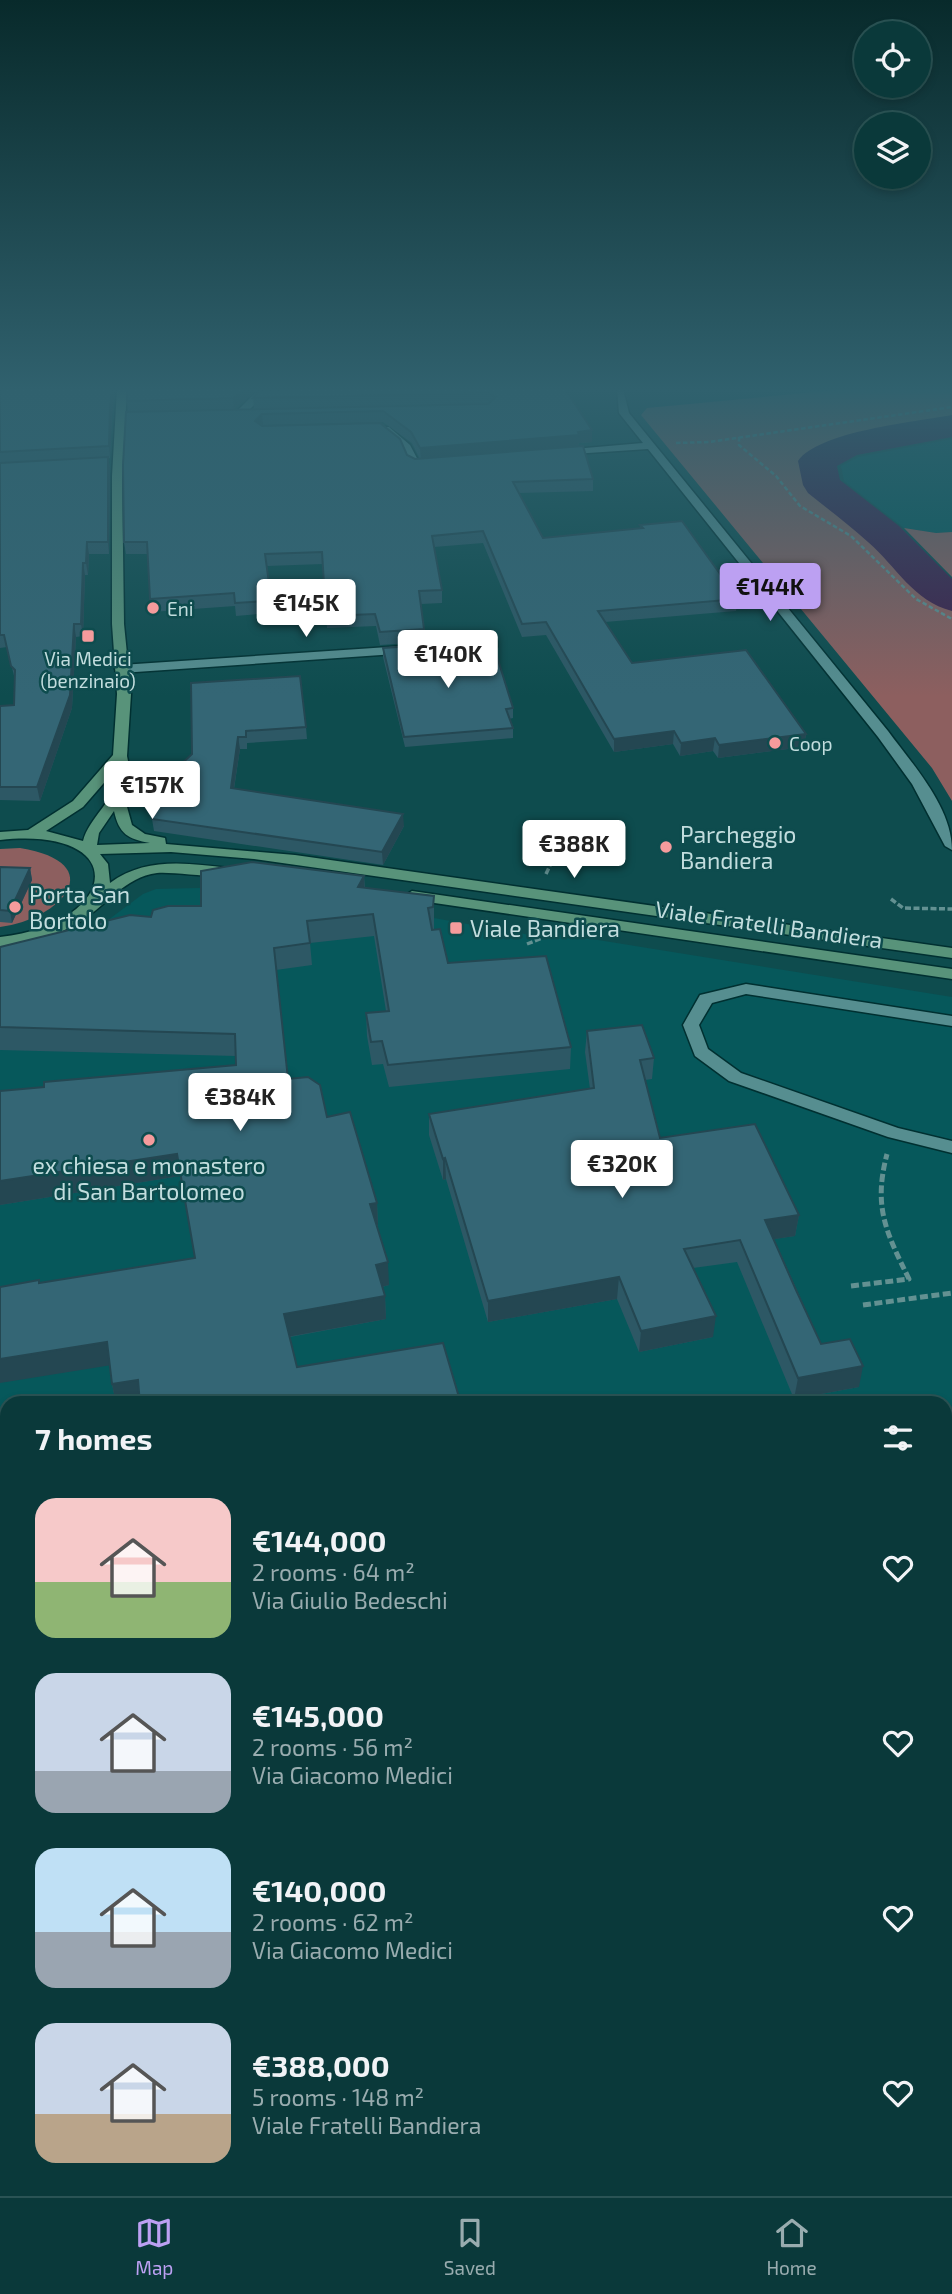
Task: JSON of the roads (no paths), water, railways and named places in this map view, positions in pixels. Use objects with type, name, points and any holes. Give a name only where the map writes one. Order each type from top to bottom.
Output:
[{"type":"main road","points":[[88,850],[92,833],[117,796],[124,776],[120,756],[124,721],[118,624],[118,491]]},
{"type":"main road","points":[[32,834],[78,804],[120,756]]},
{"type":"main road","points":[[117,796],[125,827],[140,837],[184,848]]},
{"type":"main road","points":[[4,834],[55,836],[88,850],[100,864],[103,878],[100,893],[91,906]]},
{"type":"main road","name":"Viale Fratelli Bandiera","points":[[88,850],[184,848],[600,901],[952,953]]},
{"type":"main road","points":[[0,942],[30,937],[73,920],[120,882],[143,871],[180,868],[243,874]]},
{"type":"main road","name":"Viale Fratelli Bandiera","points":[[394,893],[952,974]]},
{"type":"street","points":[[686,491],[883,734],[919,783],[952,846]]},
{"type":"street","points":[[121,668],[494,644]]},
{"type":"street","points":[[0,949],[30,937]]},
{"type":"street","points":[[952,1021],[746,989],[706,999],[691,1025],[701,1052],[735,1077],[894,1133],[952,1147]]},
{"type":"waterway","points":[[830,491],[885,535],[933,586],[952,598]]},
{"type":"place","name":"Eni","points":[[153,608]]},
{"type":"place","name":"Via Medici (benzinaio)","points":[[88,636]]},
{"type":"place","name":"Coop","points":[[775,743]]},
{"type":"place","name":"Parcheggio Bandiera","points":[[666,847]]},
{"type":"place","name":"Porta San Bortolo","points":[[15,907]]},
{"type":"place","name":"Viale Bandiera","points":[[456,928]]},
{"type":"place","name":"ex chiesa e monastero di San Bartolomeo","points":[[149,1140]]}]
